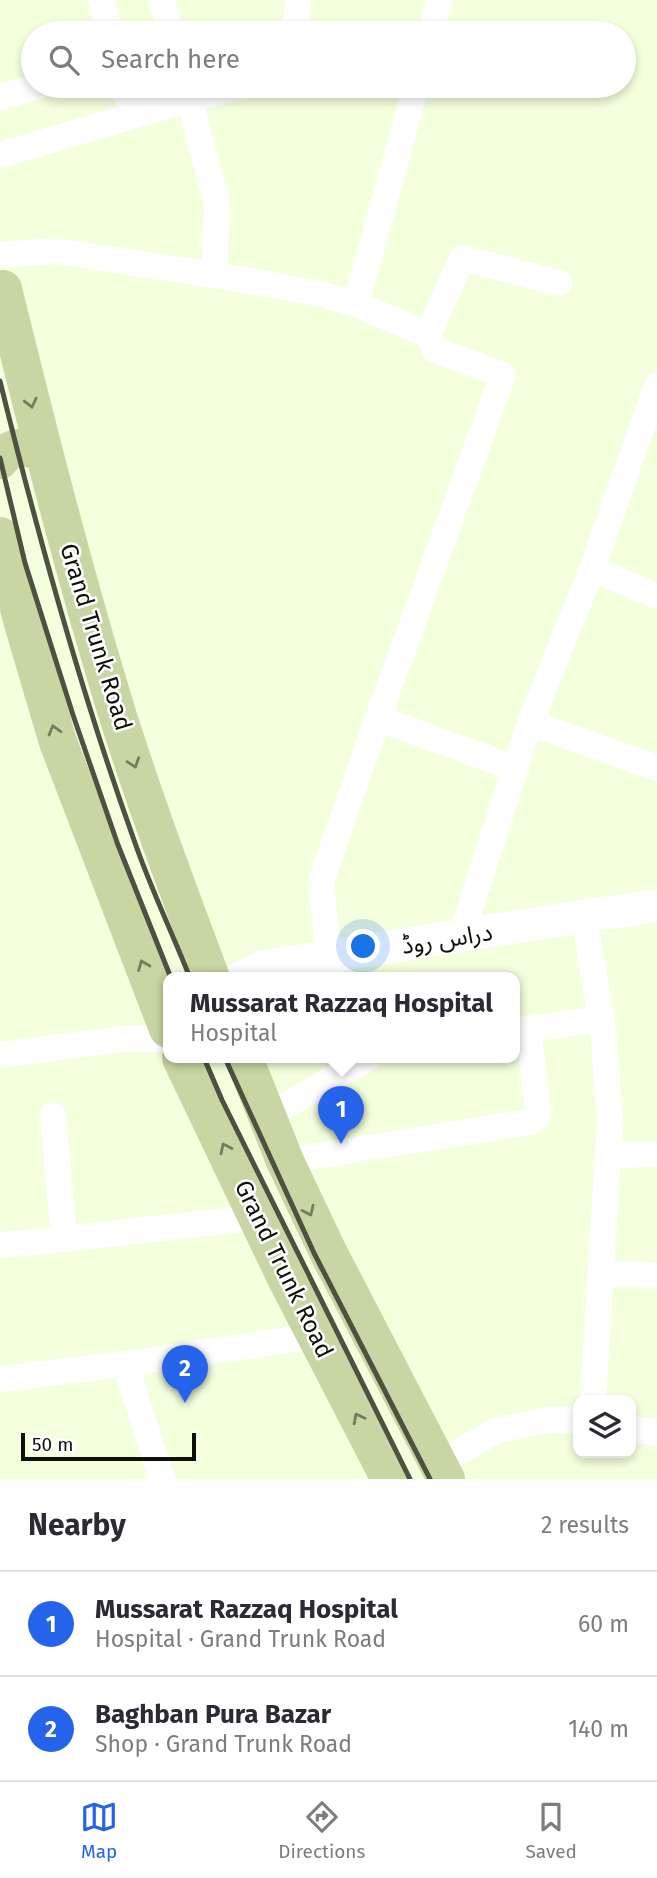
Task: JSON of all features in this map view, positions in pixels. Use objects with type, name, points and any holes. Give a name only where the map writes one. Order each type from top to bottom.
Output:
[{"type":"main road","name":"Grand Trunk Road","points":[[1,272],[9,360],[43,453],[118,716],[209,972]]},
{"type":"main road","points":[[0,460],[4,454],[17,447],[31,448],[43,453]]},
{"type":"main road","points":[[0,536],[58,742],[163,1016]]},
{"type":"main road","name":"Grand Trunk Road","points":[[183,1063],[315,1336],[390,1479]]},
{"type":"main road","name":"Grand Trunk Road","points":[[246,1063],[285,1161],[328,1252],[442,1472]]},
{"type":"street","points":[[101,0],[107,21]]},
{"type":"street","points":[[162,0],[168,21]]},
{"type":"street","points":[[297,21],[298,0]]},
{"type":"street","points":[[434,21],[439,0]]},
{"type":"street","points":[[0,97],[21,91]]},
{"type":"street","points":[[128,98],[133,115]]},
{"type":"street","points":[[0,155],[133,115],[174,98]]},
{"type":"street","points":[[190,98],[217,204],[214,275]]},
{"type":"street","points":[[356,304],[413,98]]},
{"type":"street","points":[[1,272],[56,251],[317,293],[356,304],[428,335],[435,350],[503,375],[321,881],[329,958]]},
{"type":"street","points":[[428,335],[462,258],[559,283]]},
{"type":"street","points":[[461,937],[530,723],[651,425],[657,385]]},
{"type":"street","points":[[592,569],[657,596]]},
{"type":"street","points":[[378,718],[516,769]]},
{"type":"street","points":[[530,723],[657,768]]},
{"type":"street","name":"دراس روڈ","points":[[253,972],[263,967],[657,906]]},
{"type":"street","points":[[584,916],[601,1019],[610,1121],[593,1395]]},
{"type":"street","points":[[285,1161],[530,1122],[537,1117],[538,1109],[521,1030],[601,1019]]},
{"type":"street","points":[[0,1055],[121,1039],[163,1039]]},
{"type":"street","points":[[268,1116],[359,1063]]},
{"type":"street","points":[[53,1115],[64,1239]]},
{"type":"street","points":[[608,1154],[657,1154]]},
{"type":"street","points":[[0,1245],[258,1217]]},
{"type":"street","points":[[602,1274],[657,1275]]},
{"type":"street","points":[[0,1379],[315,1336]]},
{"type":"street","points":[[125,1364],[162,1479]]},
{"type":"street","points":[[442,1472],[495,1431],[547,1420],[573,1420]]},
{"type":"street","points":[[636,1429],[657,1433]]},
{"type":"railway","points":[[0,381],[45,555],[114,784],[140,858],[188,972]]},
{"type":"railway","points":[[0,458],[25,563],[73,715],[118,845],[169,972]]},
{"type":"railway","points":[[206,1063],[410,1479]]},
{"type":"railway","points":[[227,1063],[314,1253],[430,1479]]},
{"type":"place","name":"Mussarat Razzaq Hospital","points":[[341,1144]]},
{"type":"place","name":"Baghban Pura Bazar","points":[[185,1403]]}]
